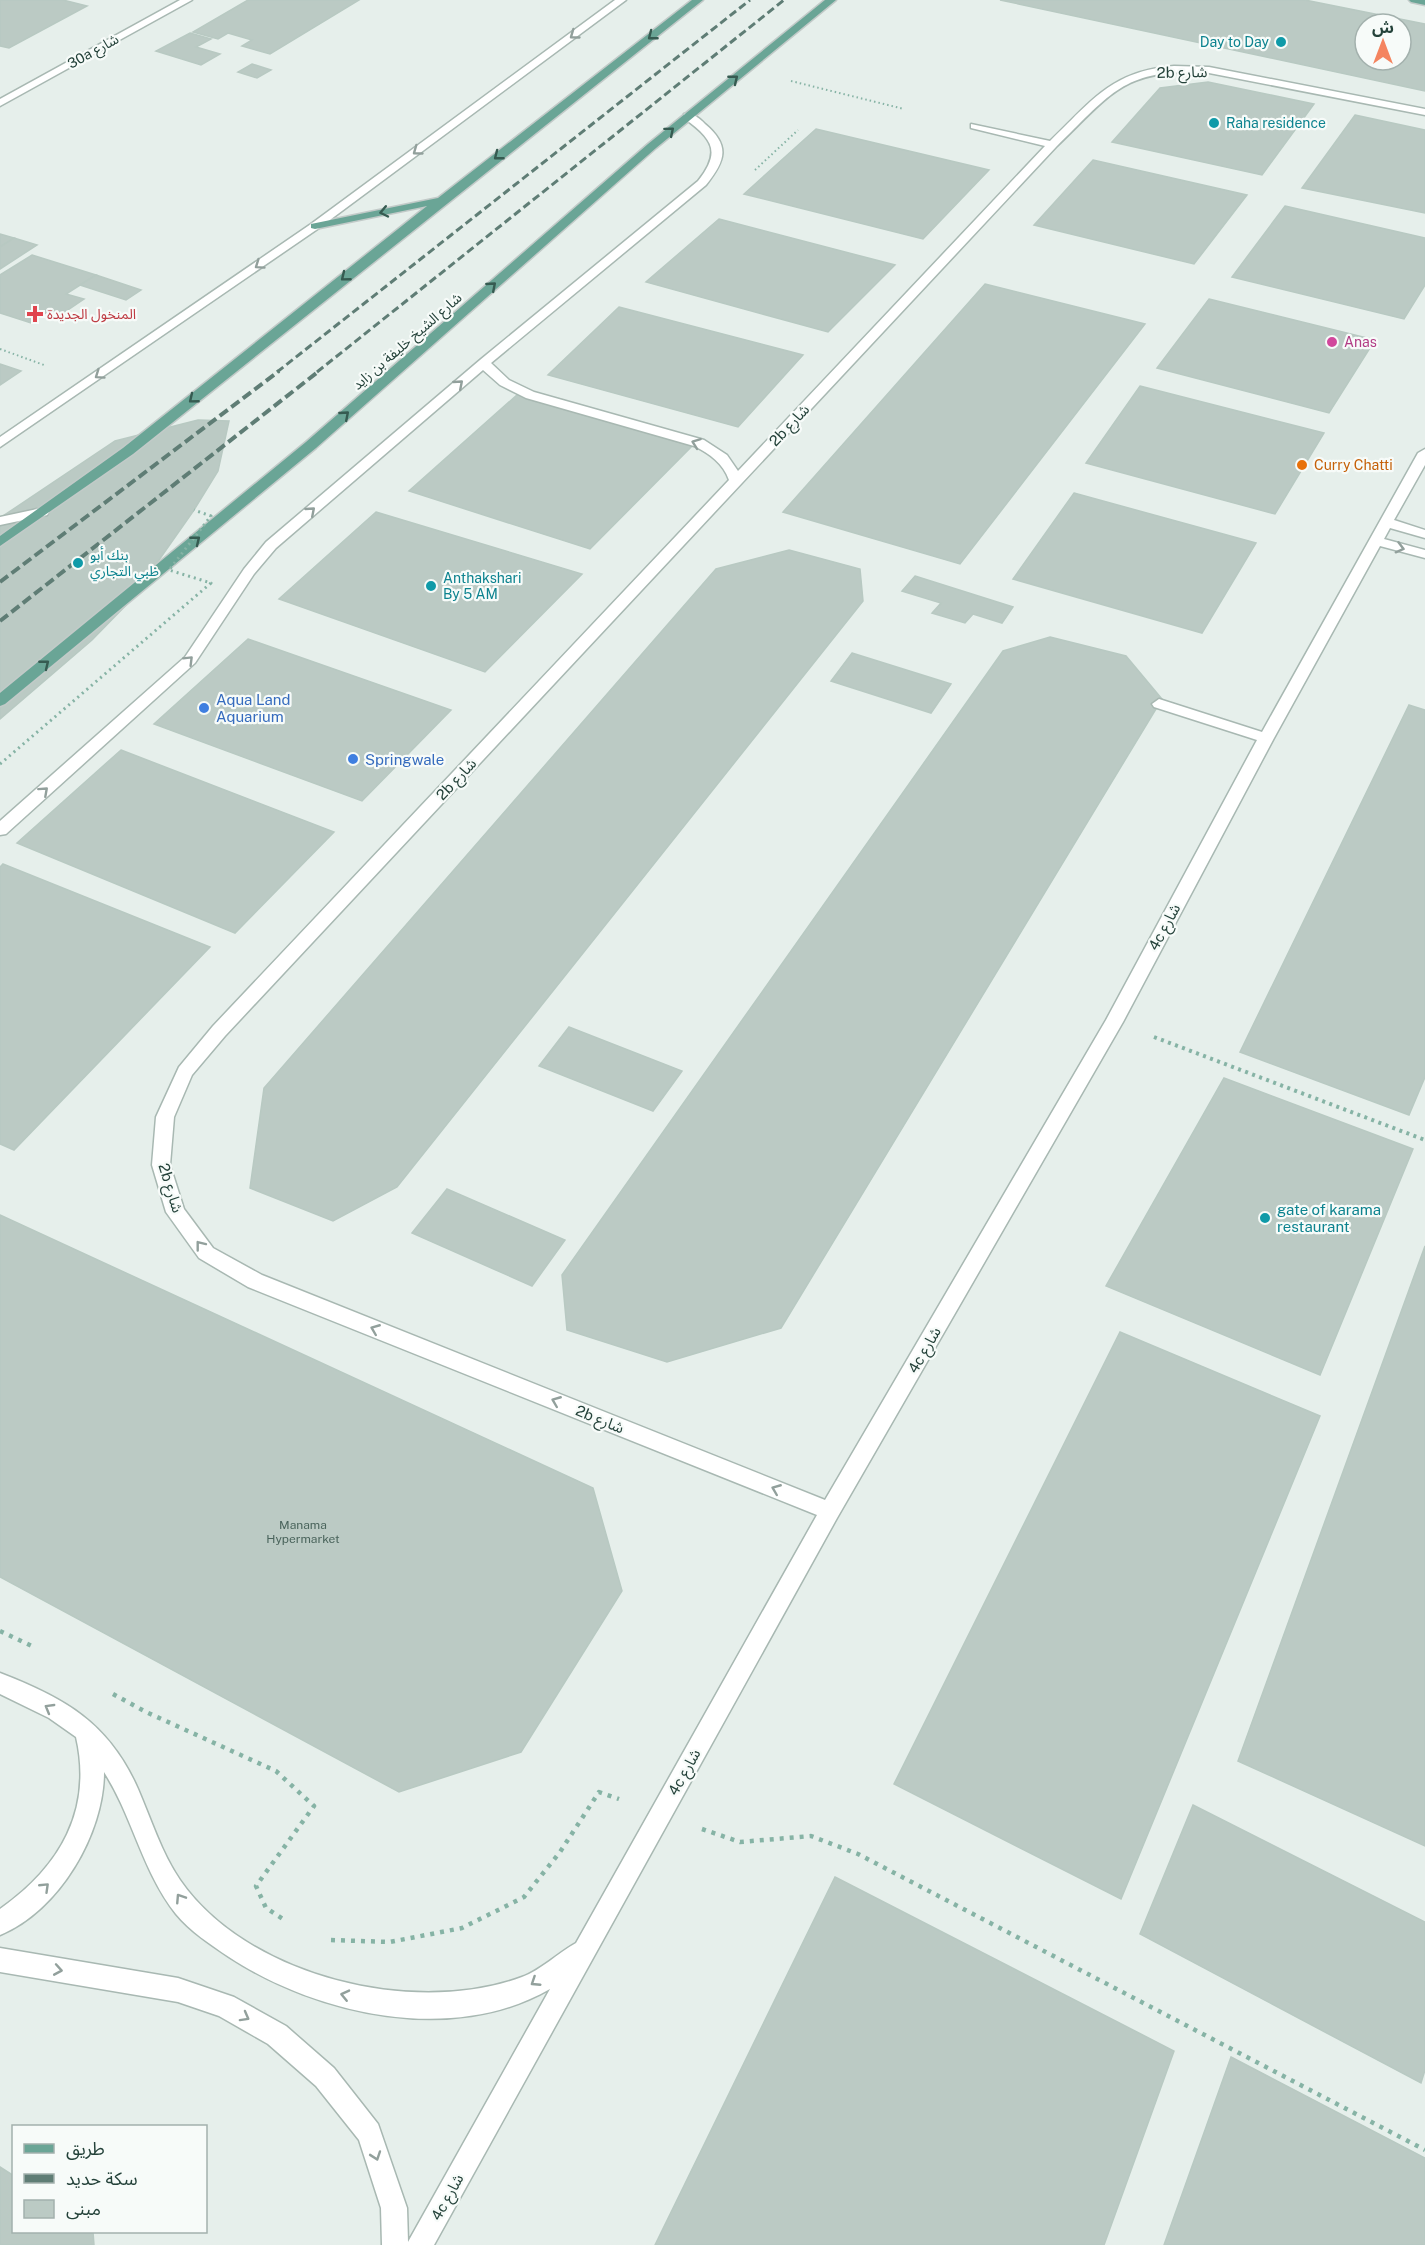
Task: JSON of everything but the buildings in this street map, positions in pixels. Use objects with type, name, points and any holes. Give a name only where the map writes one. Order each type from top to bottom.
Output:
[{"type":"main road","points":[[0,542],[128,451],[442,200],[698,0]]},
{"type":"main road","name":"شارع الشيخ خليفة بن زايد","points":[[0,701],[311,445],[688,116],[831,0]]},
{"type":"main road","points":[[809,17],[846,0]]},
{"type":"main road","points":[[1414,0],[1425,2]]},
{"type":"main road","points":[[315,226],[442,200]]},
{"type":"street","name":"30a شارع","points":[[0,103],[187,0]]},
{"type":"street","points":[[0,443],[315,226],[621,0]]},
{"type":"street","name":"2b شارع","points":[[830,1511],[255,1281],[206,1253],[175,1212],[161,1165],[165,1117],[185,1072],[227,1022],[1052,145],[1115,85],[1132,77],[1155,71],[1209,70],[1425,112]]},
{"type":"street","points":[[0,830],[190,660],[215,628],[244,577],[271,545],[484,363],[689,196],[715,170],[719,155],[716,141],[705,128],[688,116]]},
{"type":"street","points":[[975,126],[1052,145]]},
{"type":"street","points":[[484,363],[494,376],[530,395],[699,443],[726,460],[733,471],[736,482]]},
{"type":"street","name":"4c شارع","points":[[420,2245],[830,1511],[1114,1022],[1266,738],[1425,453]]},
{"type":"street","points":[[0,521],[42,512]]},
{"type":"street","points":[[1386,522],[1425,534]]},
{"type":"street","points":[[1376,541],[1425,554]]},
{"type":"street","points":[[1159,704],[1266,738]]},
{"type":"street","points":[[0,1683],[49,1707],[86,1731],[107,1755],[123,1783],[156,1862],[186,1907],[226,1943],[295,1981],[344,1995],[397,2004],[468,2004],[526,1988],[584,1951]]},
{"type":"street","points":[[0,1923],[20,1911],[53,1879],[76,1842],[90,1803],[93,1765],[86,1731]]},
{"type":"street","points":[[0,1960],[178,1990],[225,2006],[277,2036],[325,2077],[369,2133],[394,2208],[394,2245]]},
{"type":"path","points":[[745,70],[904,109]]},
{"type":"path","points":[[0,764],[211,583],[169,570],[211,516],[194,510]]},
{"type":"path","points":[[1114,1022],[1425,1140]]},
{"type":"path","points":[[0,1631],[19,1638],[39,1650]]},
{"type":"path","points":[[108,1690],[146,1712],[276,1771],[314,1806],[256,1886],[266,1908],[296,1926]]},
{"type":"path","points":[[327,1940],[390,1942],[462,1928],[524,1897],[560,1852],[599,1792],[740,1842],[811,1836],[858,1854],[1425,2150]]},
{"type":"railway","points":[[277,372],[750,0]]},
{"type":"railway","points":[[317,372],[784,0]]},
{"type":"railway","points":[[0,582],[279,371]]},
{"type":"railway","points":[[0,621],[319,371]]},
{"type":"place","name":"Day to Day","points":[[1281,42]]},
{"type":"place","name":"Raha residence","points":[[1214,123]]},
{"type":"place","name":"المنخول الجديدة","points":[[35,314]]},
{"type":"place","name":"Anas","points":[[1332,342]]},
{"type":"place","name":"Curry Chatti","points":[[1302,465]]},
{"type":"place","name":"بنك أبو ظبي التجاري","points":[[78,563]]},
{"type":"place","name":"Anthakshari By 5 AM","points":[[431,586]]},
{"type":"place","name":"Aqua Land Aquarium","points":[[204,708]]},
{"type":"place","name":"Springwale","points":[[353,759]]},
{"type":"place","name":"gate of karama restaurant","points":[[1265,1218]]}]
